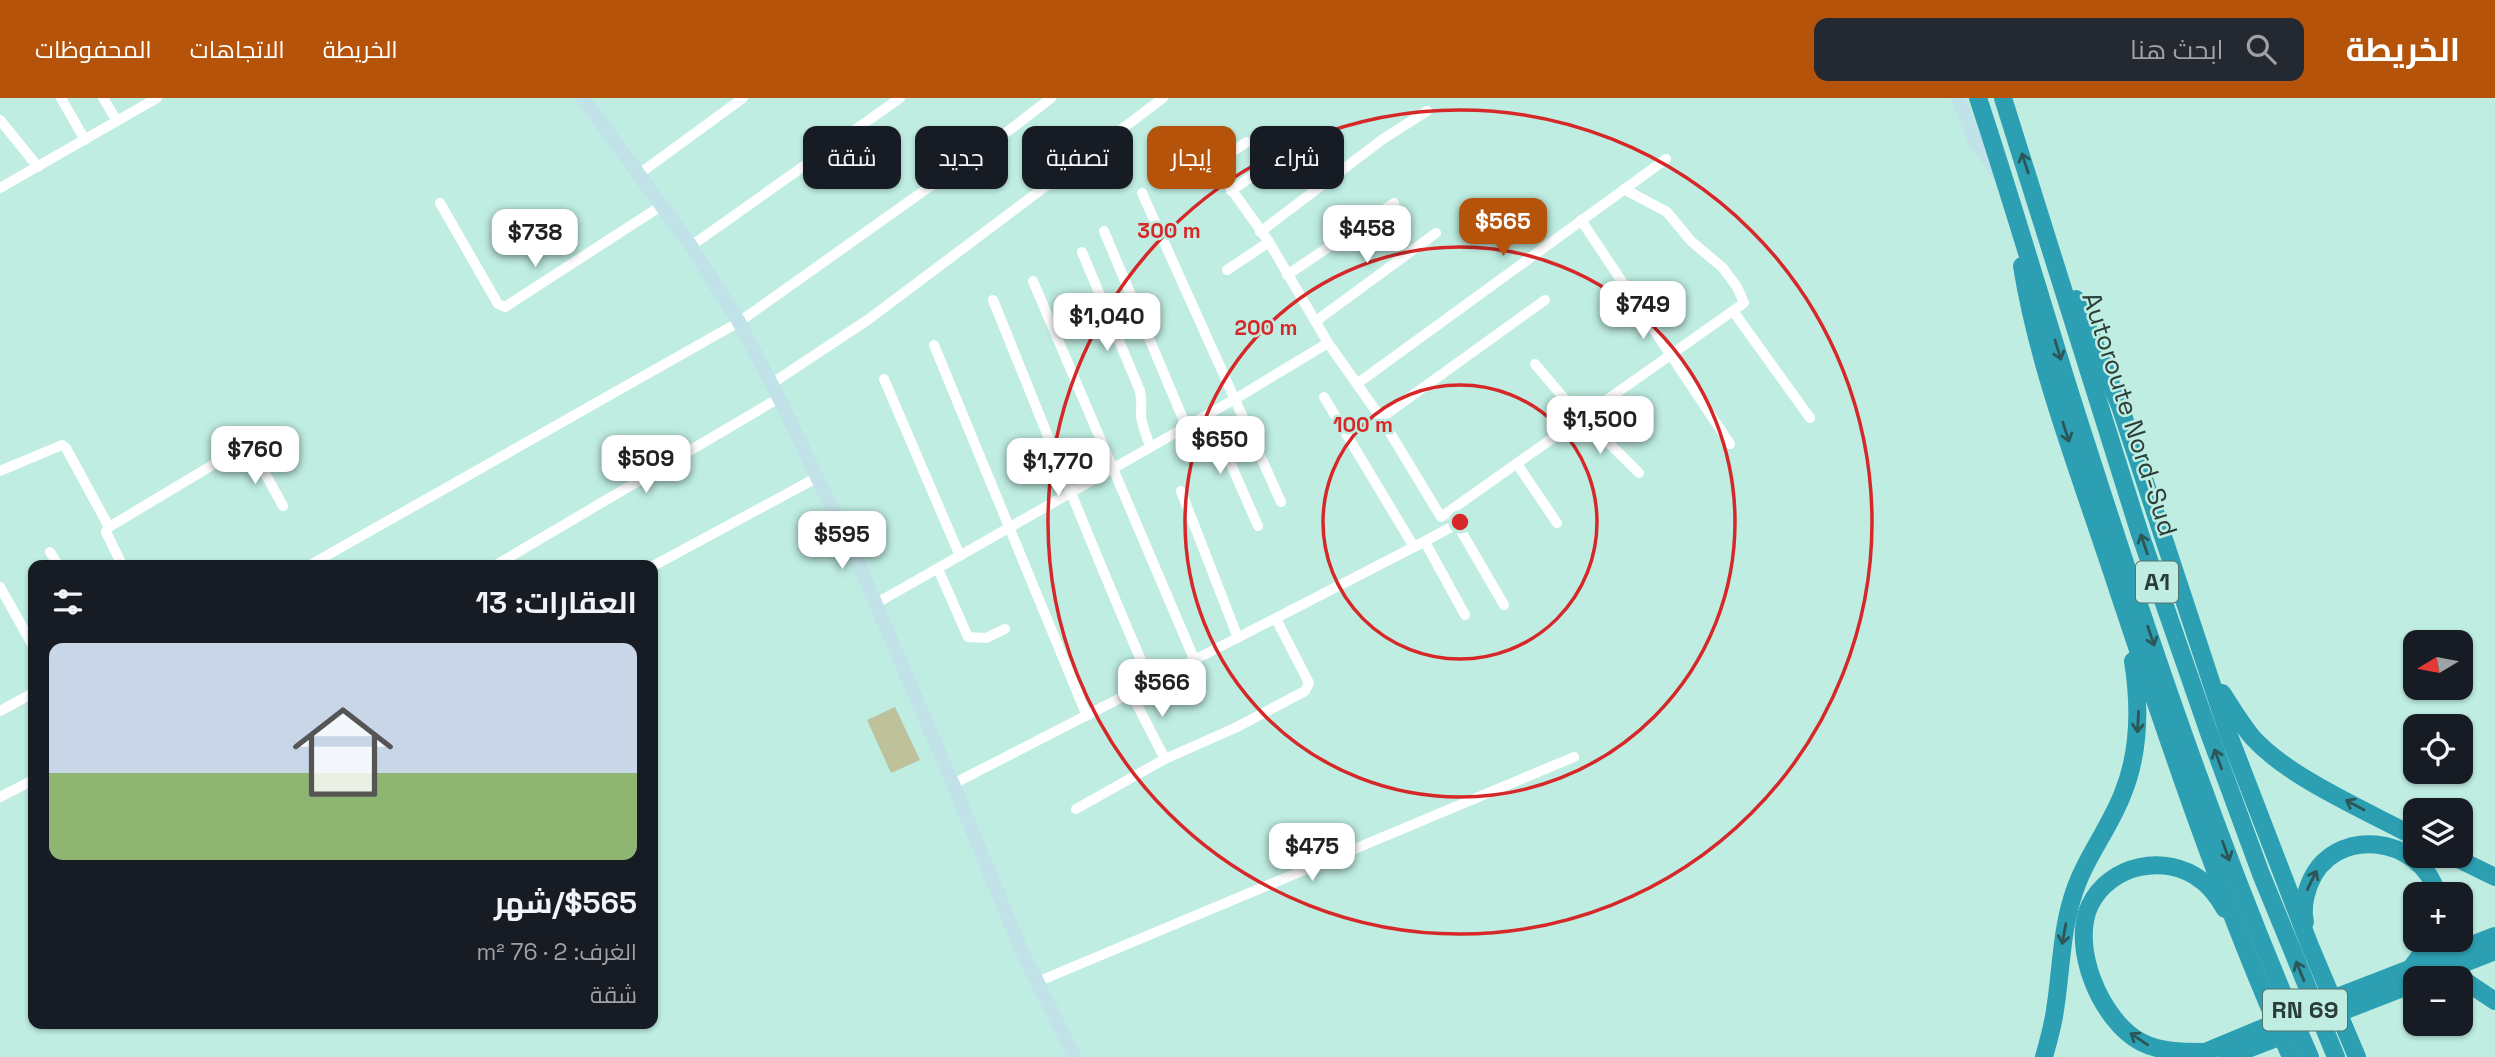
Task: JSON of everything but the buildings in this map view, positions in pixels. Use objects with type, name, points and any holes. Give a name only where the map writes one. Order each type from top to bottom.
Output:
[{"type":"highway","name":"Autoroute Nord-Sud","points":[[1978,98],[2010,193],[2075,408],[2179,719],[2231,865],[2310,1057]]},
{"type":"highway","name":"Autoroute Nord-Sud","points":[[2003,98],[2034,191],[2064,297],[2209,733],[2266,887],[2336,1057]]},
{"type":"highway","points":[[2034,191],[2120,406],[2228,733],[2310,946],[2357,1057]]},
{"type":"highway","points":[[2010,193],[2025,287],[2055,400],[2169,744],[2252,964]]},
{"type":"highway","points":[[2044,1057],[2055,1011],[2063,935],[2071,901],[2088,857],[2123,794],[2134,757],[2138,710],[2136,677],[2116,582]]},
{"type":"highway","points":[[2191,622],[2222,692],[2237,717],[2261,746],[2292,770],[2403,830]]},
{"type":"highway","points":[[2310,946],[2303,915],[2306,893],[2313,874],[2327,858],[2345,847],[2362,843],[2382,844],[2395,849],[2410,857],[2430,876],[2432,882]]},
{"type":"highway","points":[[2198,1055],[2156,1048],[2138,1041],[2118,1021],[2098,994],[2091,977],[2084,945],[2084,926],[2089,908],[2115,877],[2127,871],[2147,865],[2166,865],[2185,870],[2203,881],[2233,921],[2291,1057]]},
{"type":"highway","points":[[2473,866],[2495,877]]},
{"type":"highway","name":"RN 69","points":[[2438,966],[2495,936]]},
{"type":"highway","name":"RN 69","points":[[2450,966],[2495,951]]},
{"type":"highway","name":"RN 69","points":[[2198,1055],[2255,1039],[2403,982]]},
{"type":"highway","points":[[2473,986],[2495,1001]]},
{"type":"highway","name":"RN 69","points":[[2230,1056],[2255,1039]]},
{"type":"street","points":[[61,98],[85,140]]},
{"type":"street","points":[[103,98],[117,121]]},
{"type":"street","points":[[583,98],[691,246],[739,322],[779,398],[875,604],[1021,949],[1075,1057]]},
{"type":"street","points":[[639,174],[743,98]]},
{"type":"street","points":[[691,246],[900,98]]},
{"type":"street","points":[[319,560],[739,322],[1051,98]]},
{"type":"street","points":[[771,384],[869,319],[1163,98]]},
{"type":"street","points":[[1958,98],[1981,153],[2010,193]]},
{"type":"street","points":[[1,187],[155,99]]},
{"type":"street","points":[[1260,232],[1383,139],[1427,111]]},
{"type":"street","points":[[0,120],[38,167]]},
{"type":"street","points":[[1236,149],[1247,142]]},
{"type":"street","points":[[1358,383],[1665,159]]},
{"type":"street","points":[[1250,178],[1231,191],[1269,242],[1328,343],[1358,383],[1504,605]]},
{"type":"street","points":[[1445,515],[1744,303],[1737,287],[1723,268],[1691,241],[1667,212],[1624,189]]},
{"type":"street","points":[[1142,193],[1281,502]]},
{"type":"street","points":[[440,203],[498,304],[505,307],[661,206]]},
{"type":"street","points":[[1287,275],[1394,204]]},
{"type":"street","points":[[1581,220],[1730,444]]},
{"type":"street","points":[[1104,231],[1186,426]]},
{"type":"street","points":[[1316,321],[1436,233]]},
{"type":"street","points":[[1227,270],[1269,242]]},
{"type":"street","points":[[1082,252],[1140,391],[1143,405],[1141,413],[1150,446]]},
{"type":"street","points":[[1033,281],[1195,661]]},
{"type":"street","points":[[993,300],[1086,532],[1151,683]]},
{"type":"street","points":[[1381,418],[1545,300]]},
{"type":"street","points":[[1733,312],[1810,418]]},
{"type":"street","points":[[875,604],[1209,414],[1328,343]]},
{"type":"street","points":[[934,345],[1087,716]]},
{"type":"street","points":[[1535,364],[1583,418],[1639,473]]},
{"type":"street","points":[[884,379],[960,556]]},
{"type":"street","points":[[1324,397],[1414,547]]},
{"type":"street","points":[[504,560],[779,398]]},
{"type":"street","points":[[1209,414],[1258,526]]},
{"type":"street","points":[[0,471],[62,445],[110,527]]},
{"type":"street","points":[[119,560],[107,538],[106,532],[110,527],[246,445],[250,446],[284,506]]},
{"type":"street","points":[[1517,464],[1557,523]]},
{"type":"street","points":[[658,563],[818,477]]},
{"type":"street","points":[[1181,491],[1238,638]]},
{"type":"street","points":[[953,784],[1452,527]]},
{"type":"street","points":[[1424,542],[1465,615]]},
{"type":"street","points":[[50,552],[55,560]]},
{"type":"street","points":[[938,569],[968,637],[986,638],[1005,629]]},
{"type":"street","points":[[0,587],[28,637]]},
{"type":"street","points":[[1076,808],[1165,759],[1237,727],[1304,691],[1309,683],[1276,619]]},
{"type":"street","points":[[1131,693],[1165,759]]},
{"type":"street","points":[[0,711],[28,696]]},
{"type":"street","points":[[1037,982],[1574,757]]},
{"type":"street","points":[[0,797],[28,783]]},
{"type":"green space","points":[[895,707],[920,760],[891,773],[867,720]]}]
